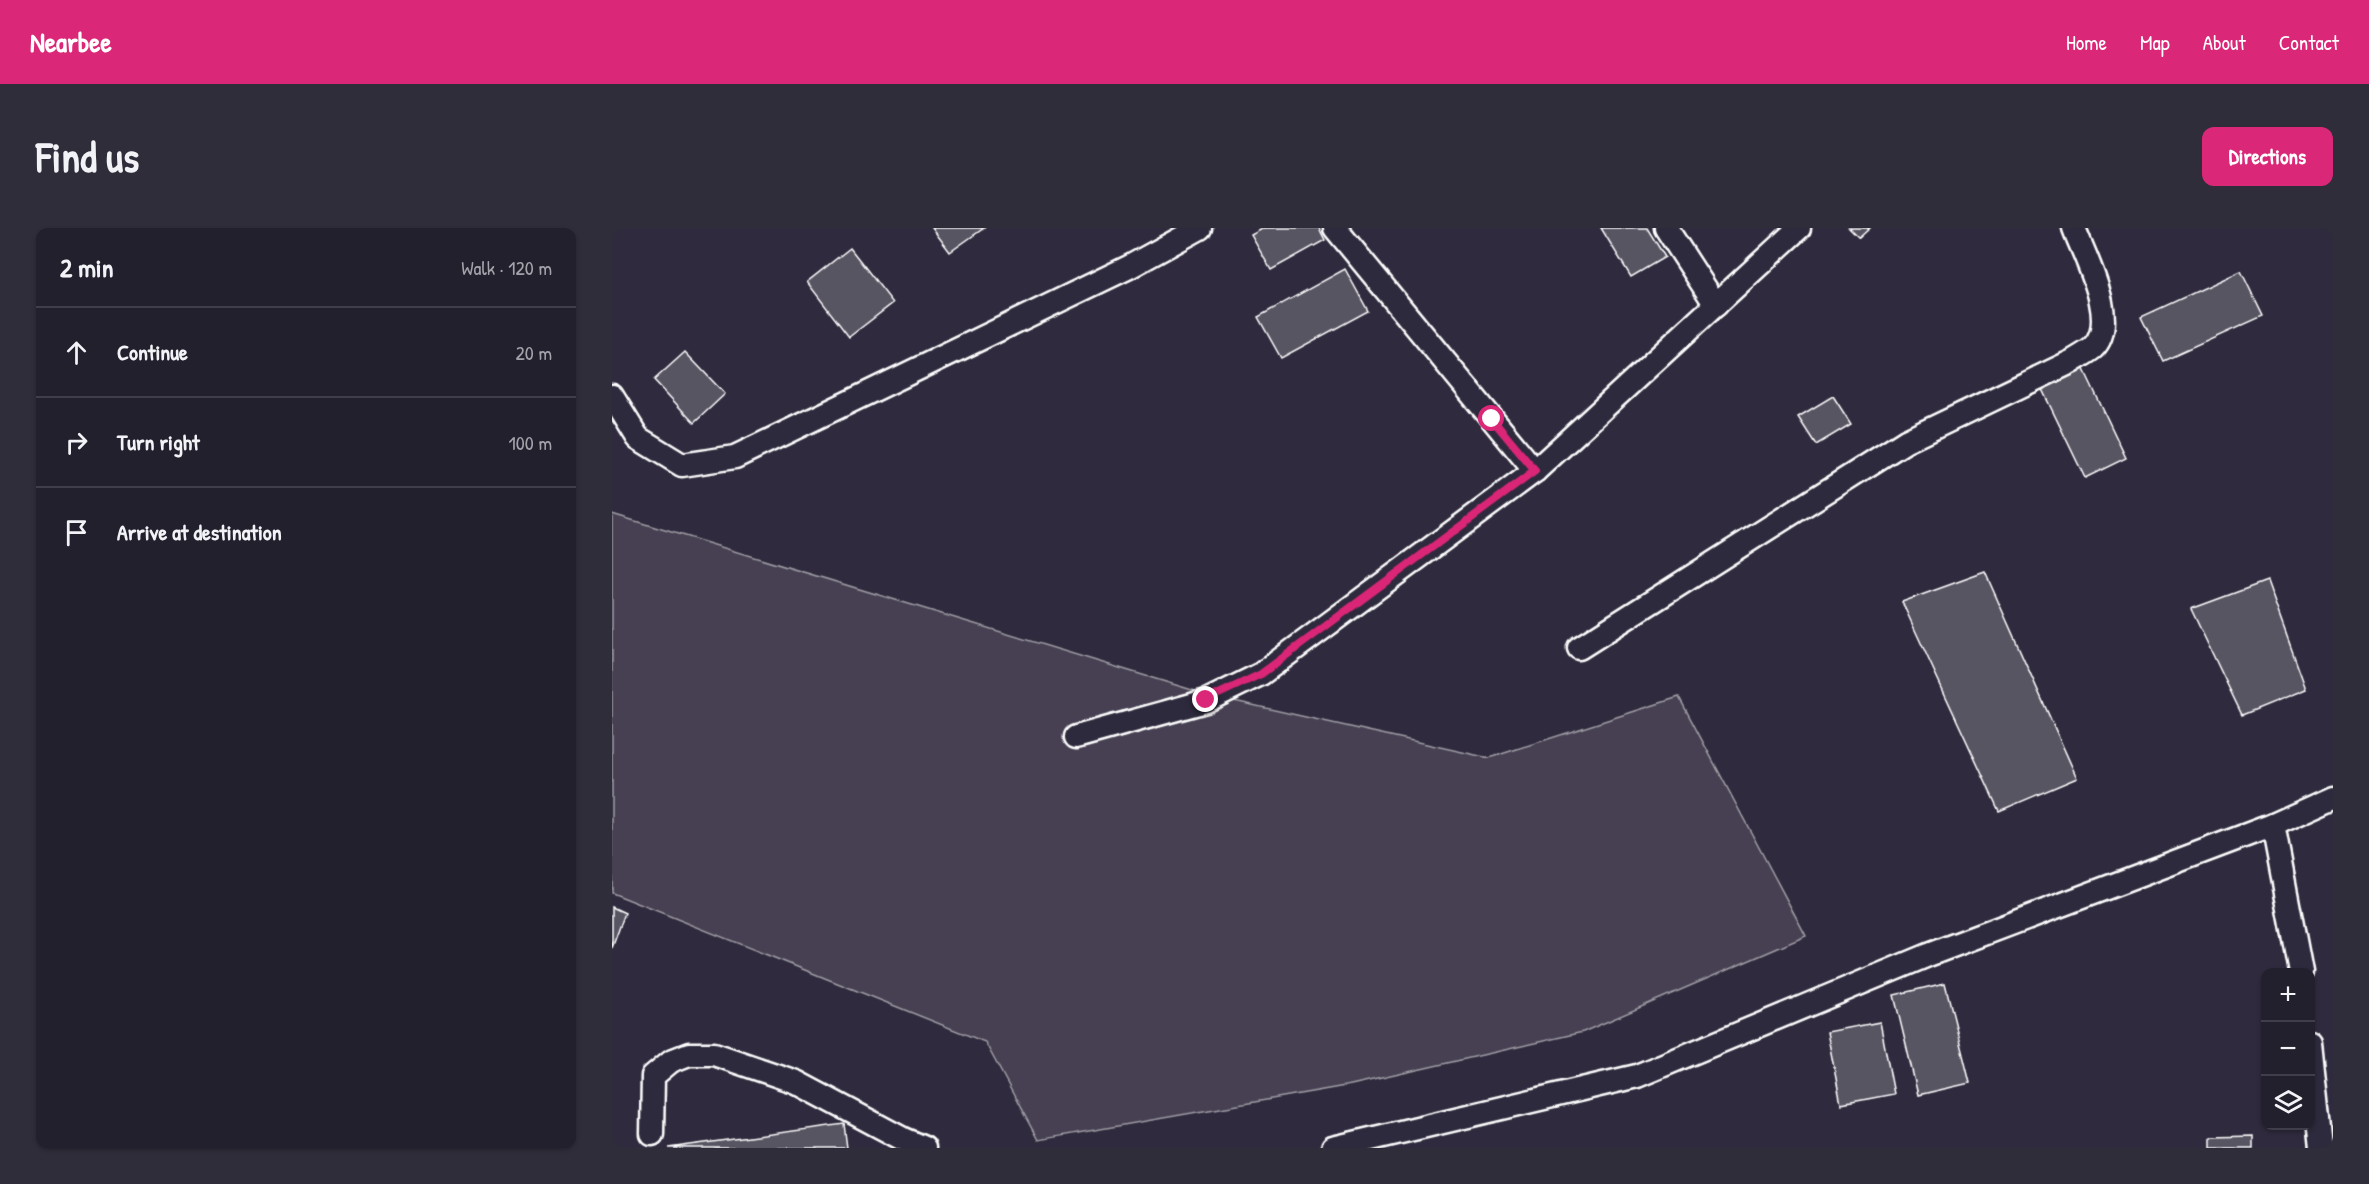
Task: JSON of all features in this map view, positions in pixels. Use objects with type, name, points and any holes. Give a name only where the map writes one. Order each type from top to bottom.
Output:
[{"type":"street","points":[[612,396],[638,438],[682,465],[735,456],[1128,267],[1200,228]]},
{"type":"street","points":[[1335,228],[1535,471]]},
{"type":"street","points":[[1666,228],[1716,305]]},
{"type":"street","points":[[1076,736],[1206,700],[1261,674],[1535,471],[1799,228]]},
{"type":"street","points":[[1579,648],[1906,441],[2073,361],[2094,347],[2104,326],[2102,303],[2074,228]]},
{"type":"street","points":[[1333,1148],[1637,1076],[1928,955],[2273,825],[2333,798]]},
{"type":"street","points":[[2273,825],[2300,968]]},
{"type":"street","points":[[652,1134],[653,1077],[671,1061],[689,1054],[714,1054],[796,1082],[924,1148]]},
{"type":"street","points":[[2314,1076],[2321,1148]]},
{"type":"shaded area","points":[[612,514],[1212,696],[1489,758],[1679,697],[1806,936],[1583,1032],[1351,1085],[1038,1140],[985,1042],[612,893]]},
{"type":"building","points":[[932,228],[984,228],[950,252]]},
{"type":"building","points":[[1264,228],[1319,228],[1325,240],[1271,270],[1251,235]]},
{"type":"building","points":[[1601,228],[1647,228],[1665,257],[1631,277]]},
{"type":"building","points":[[1849,228],[1870,228],[1859,238]]},
{"type":"building","points":[[850,248],[893,303],[849,337],[807,282]]},
{"type":"building","points":[[1345,269],[1368,311],[1281,358],[1258,317]]},
{"type":"building","points":[[2241,271],[2263,316],[2163,361],[2141,317]]},
{"type":"building","points":[[685,352],[725,394],[694,423],[654,380]]},
{"type":"building","points":[[2081,363],[2126,458],[2085,478],[2039,383]]},
{"type":"building","points":[[1833,396],[1851,424],[1816,445],[1798,417]]},
{"type":"building","points":[[1985,572],[2077,778],[1999,811],[1902,602]]},
{"type":"building","points":[[2267,581],[2306,689],[2242,715],[2191,609]]},
{"type":"building","points":[[612,907],[625,913],[612,948]]},
{"type":"building","points":[[1945,983],[1970,1083],[1918,1095],[1894,995]]},
{"type":"building","points":[[1880,1022],[1894,1094],[1841,1104],[1827,1032]]},
{"type":"building","points":[[844,1124],[847,1148],[668,1148]]},
{"type":"building","points":[[2253,1136],[2253,1148],[2211,1148],[2211,1137]]},
{"type":"route","points":[[1206,700],[1261,674],[1535,471],[1492,419]]}]
